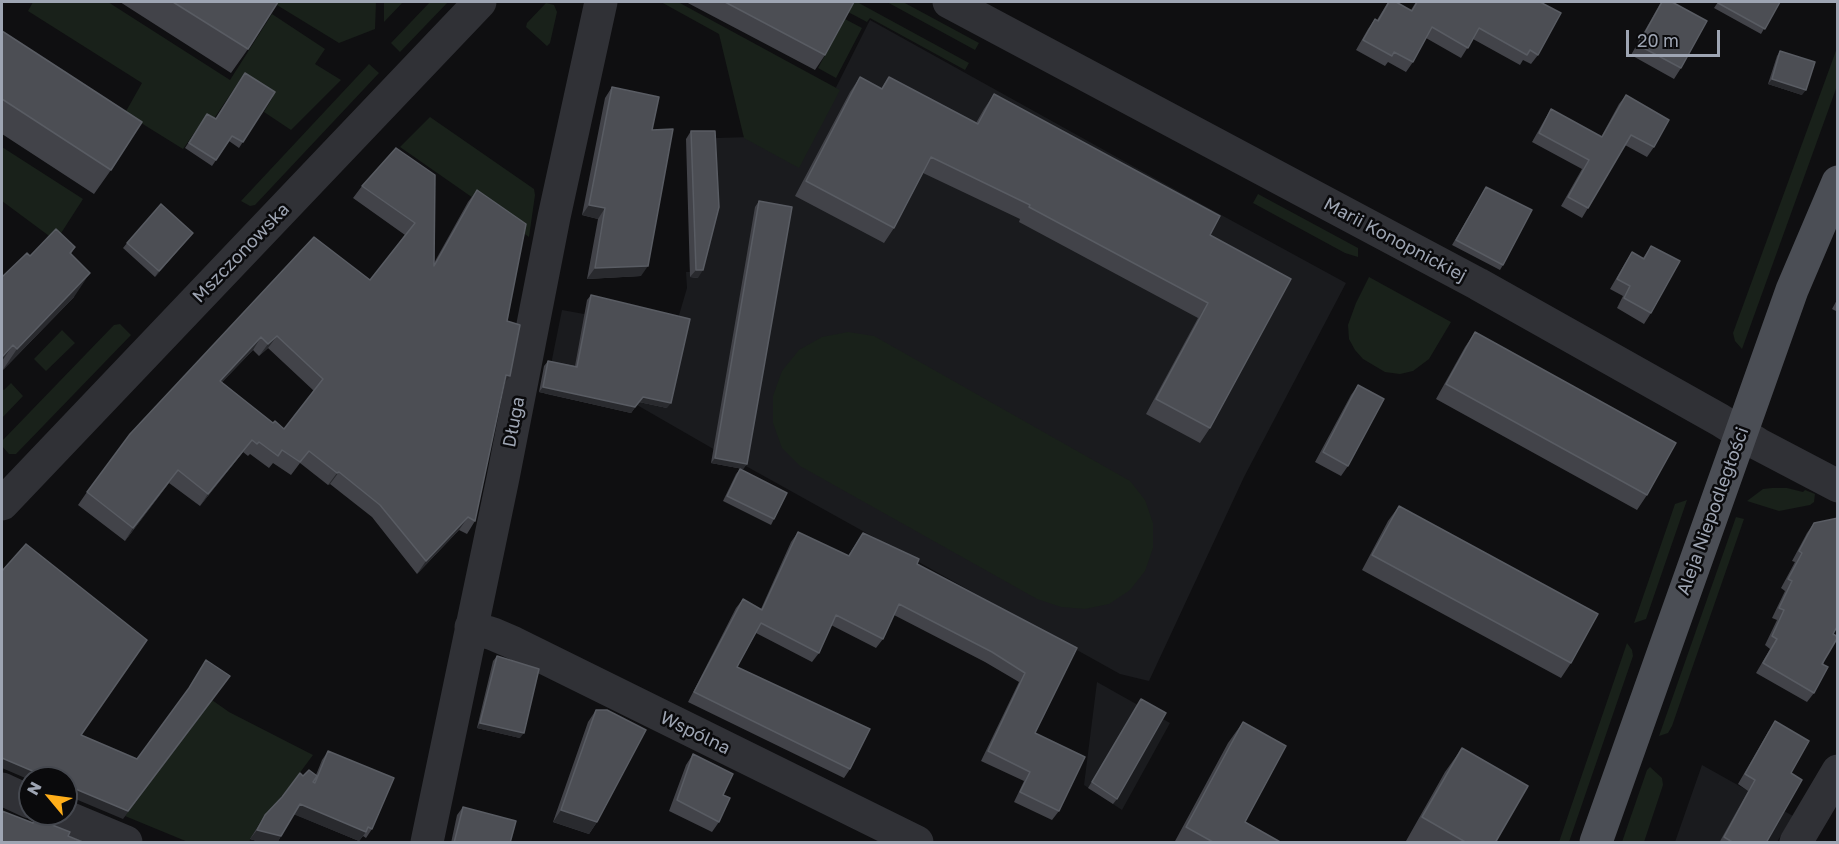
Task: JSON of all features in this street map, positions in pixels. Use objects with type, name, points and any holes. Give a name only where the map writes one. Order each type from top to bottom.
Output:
[{"type":"main road","name":"Aleja Niepodległości","points":[[1596,843],[1792,290],[1838,182]]},
{"type":"street","name":"Mszczonowska","points":[[2,504],[480,2]]},
{"type":"street","name":"Długa","points":[[427,843],[503,478],[554,217],[601,2]]},
{"type":"street","name":"Marii Konopnickiej","points":[[949,2],[1478,285],[1758,444],[1838,486]]},
{"type":"street","name":"Wspólna","points":[[471,627],[514,643],[917,843]]},
{"type":"street","points":[[1796,843],[1826,817],[1838,771]]},
{"type":"street","points":[[2,789],[18,796]]},
{"type":"street","points":[[78,822],[126,843]]},
{"type":"shaded area","points":[[33,2],[108,2],[230,80],[272,14],[325,49],[315,64],[341,80],[291,130],[264,112],[273,97],[242,77],[211,123],[204,119],[183,149],[125,113],[142,83],[28,11]]},
{"type":"shaded area","points":[[272,2],[376,2],[375,29],[339,43]]},
{"type":"shaded area","points":[[384,2],[403,2],[384,22]]},
{"type":"shaded area","points":[[430,2],[448,2],[400,52],[391,43]]},
{"type":"shaded area","points":[[661,2],[678,2],[840,90],[799,168],[744,138],[719,34]]},
{"type":"shaded area","points":[[829,2],[857,2],[969,63],[965,70],[870,18],[867,22]]},
{"type":"shaded area","points":[[887,2],[903,2],[979,43],[975,50]]},
{"type":"shaded area","points":[[546,3],[554,5],[557,12],[550,43],[547,46],[526,27]]},
{"type":"shaded area","points":[[845,19],[862,28],[836,78],[818,68]]},
{"type":"shaded area","points":[[870,20],[1346,283],[1244,477],[1149,681],[1120,674],[637,405],[634,405],[630,412],[545,394],[562,310],[656,327],[677,322],[687,288],[686,272],[690,272],[687,139],[812,135]]},
{"type":"shaded area","points":[[1837,48],[1837,86],[1742,349],[1735,341],[1733,333]]},
{"type":"shaded area","points":[[369,64],[379,73],[255,205],[250,206],[241,201]]},
{"type":"shaded area","points":[[430,117],[534,189],[529,237],[400,147]]},
{"type":"shaded area","points":[[2,147],[83,199],[56,241],[2,201]]},
{"type":"shaded area","points":[[1258,194],[1358,248],[1358,257],[1345,253],[1253,203]]},
{"type":"shaded area","points":[[1369,277],[1451,322],[1429,359],[1413,371],[1400,374],[1385,372],[1363,359],[1349,339],[1348,325]]},
{"type":"shaded area","points":[[120,324],[131,335],[16,454],[9,454],[2,446],[2,441],[114,325]]},
{"type":"shaded area","points":[[62,330],[75,343],[46,371],[34,359]]},
{"type":"shaded area","points":[[848,332],[874,336],[1130,481],[1145,500],[1153,523],[1153,548],[1145,571],[1130,590],[1109,604],[1085,609],[1061,607],[1037,599],[800,466],[782,448],[773,423],[773,396],[782,371],[799,350],[822,337]]},
{"type":"shaded area","points":[[11,383],[23,396],[2,418],[2,389],[4,390]]},
{"type":"shaded area","points":[[1787,488],[1803,492],[1805,490],[1815,494],[1814,502],[1810,505],[1779,511],[1747,501],[1763,489]]},
{"type":"shaded area","points":[[1687,500],[1646,619],[1634,623],[1675,504]]},
{"type":"shaded area","points":[[1736,517],[1744,519],[1672,726],[1668,733],[1659,736]]},
{"type":"shaded area","points":[[1627,643],[1633,656],[1569,842],[1559,842]]},
{"type":"shaded area","points":[[1097,682],[1170,723],[1122,810],[1084,785]]},
{"type":"shaded area","points":[[212,700],[229,712],[313,755],[259,824],[249,842],[188,842],[125,816]]},
{"type":"shaded area","points":[[1702,765],[1793,816],[1777,842],[1675,842]]},
{"type":"shaded area","points":[[1650,767],[1662,778],[1663,785],[1644,842],[1622,842],[1647,770]]},
{"type":"building","points":[[173,2],[278,2],[248,49]]},
{"type":"building","points":[[725,2],[854,2],[825,55]]},
{"type":"building","points":[[1389,2],[1396,2],[1412,11],[1417,2],[1540,2],[1561,13],[1538,55],[1530,50],[1527,55],[1479,28],[1468,48],[1432,27],[1413,62],[1394,52],[1392,56],[1363,40],[1375,19],[1378,21]]},
{"type":"building","points":[[1662,2],[1672,2],[1707,21],[1681,68],[1638,45]]},
{"type":"building","points":[[1719,2],[1780,2],[1765,29]]},
{"type":"building","points":[[2,31],[142,122],[111,170],[2,99]]},
{"type":"building","points":[[1780,51],[1815,62],[1806,90],[1772,79]]},
{"type":"building","points":[[245,73],[275,92],[243,142],[232,136],[216,160],[189,143],[207,114],[216,119]]},
{"type":"building","points":[[860,77],[882,89],[889,77],[978,124],[994,94],[1220,216],[1210,235],[1291,279],[1210,428],[1156,399],[1208,303],[1029,207],[1030,205],[931,157],[894,228],[806,181]]},
{"type":"building","points":[[612,87],[659,97],[652,130],[673,129],[648,266],[595,268],[605,208],[589,205]]},
{"type":"building","points":[[1626,95],[1669,120],[1654,147],[1631,135],[1588,208],[1568,197],[1589,160],[1539,133],[1551,109],[1602,137]]},
{"type":"building","points":[[691,131],[715,131],[719,207],[703,270],[696,270]]},
{"type":"building","points":[[396,148],[435,175],[434,266],[477,190],[526,224],[507,321],[520,325],[510,376],[506,375],[475,521],[468,517],[426,561],[380,505],[309,451],[300,462],[282,450],[278,456],[259,442],[257,444],[252,440],[208,494],[178,470],[133,528],[87,492],[130,434],[314,237],[370,280],[415,223],[362,186]],"holes":[[[277,336],[323,379],[284,429],[220,381],[261,337],[268,344]]]},
{"type":"building","points":[[1486,187],[1532,210],[1503,265],[1456,240]]},
{"type":"building","points":[[759,201],[792,207],[747,464],[715,458]]},
{"type":"building","points":[[161,204],[193,233],[159,271],[127,243]]},
{"type":"building","points":[[56,229],[75,247],[70,253],[90,273],[17,349],[13,345],[2,357],[2,277],[27,253],[30,256]]},
{"type":"building","points":[[1651,246],[1680,261],[1651,313],[1624,298],[1630,286],[1617,279],[1632,252],[1644,259]]},
{"type":"building","points":[[591,295],[690,319],[671,403],[643,397],[635,407],[543,387],[548,361],[577,367]]},
{"type":"building","points":[[1475,332],[1676,443],[1647,495],[1446,384]]},
{"type":"building","points":[[1358,385],[1384,399],[1348,466],[1323,452]]},
{"type":"building","points":[[740,469],[787,493],[774,519],[727,496]]},
{"type":"building","points":[[1399,506],[1598,614],[1571,663],[1372,555]]},
{"type":"building","points":[[1838,518],[1838,625],[1833,634],[1838,637],[1822,664],[1828,667],[1814,693],[1763,663],[1777,639],[1772,636],[1784,610],[1779,608],[1792,581],[1788,579],[1802,553],[1799,551],[1814,523]]},
{"type":"building","points":[[798,532],[849,556],[863,533],[919,559],[917,564],[1077,648],[1035,733],[1085,757],[1059,811],[1020,792],[1030,772],[988,751],[1025,673],[992,652],[899,604],[883,639],[836,615],[819,653],[761,623],[737,667],[870,729],[850,769],[694,692],[743,599],[762,610]]},
{"type":"building","points":[[26,544],[147,640],[81,735],[137,759],[189,688],[206,660],[230,676],[128,811],[78,790],[78,766],[21,766],[2,758],[2,571]]},
{"type":"building","points":[[497,656],[539,669],[524,733],[480,723]]},
{"type":"building","points":[[1141,699],[1166,713],[1117,799],[1092,782]]},
{"type":"building","points":[[596,710],[607,710],[646,730],[597,822],[561,810]]},
{"type":"building","points":[[1775,721],[1809,741],[1791,773],[1802,780],[1766,843],[1734,843],[1724,837],[1755,780],[1745,774]]},
{"type":"building","points":[[1243,722],[1286,746],[1245,822],[1282,843],[1213,843],[1186,827]]},
{"type":"building","points":[[1462,748],[1528,786],[1495,843],[1467,843],[1422,817]]},
{"type":"building","points":[[328,751],[394,778],[372,829],[368,827],[366,832],[300,804],[281,836],[257,830],[265,815],[300,773],[303,776],[309,770],[317,776],[313,782],[315,783]]},
{"type":"building","points":[[693,754],[733,774],[723,795],[730,798],[719,822],[677,800]]},
{"type":"building","points":[[463,807],[516,821],[510,843],[454,843]]},
{"type":"building","points":[[2,811],[18,817],[18,826],[55,826],[70,832],[68,836],[85,843],[2,843]]}]
